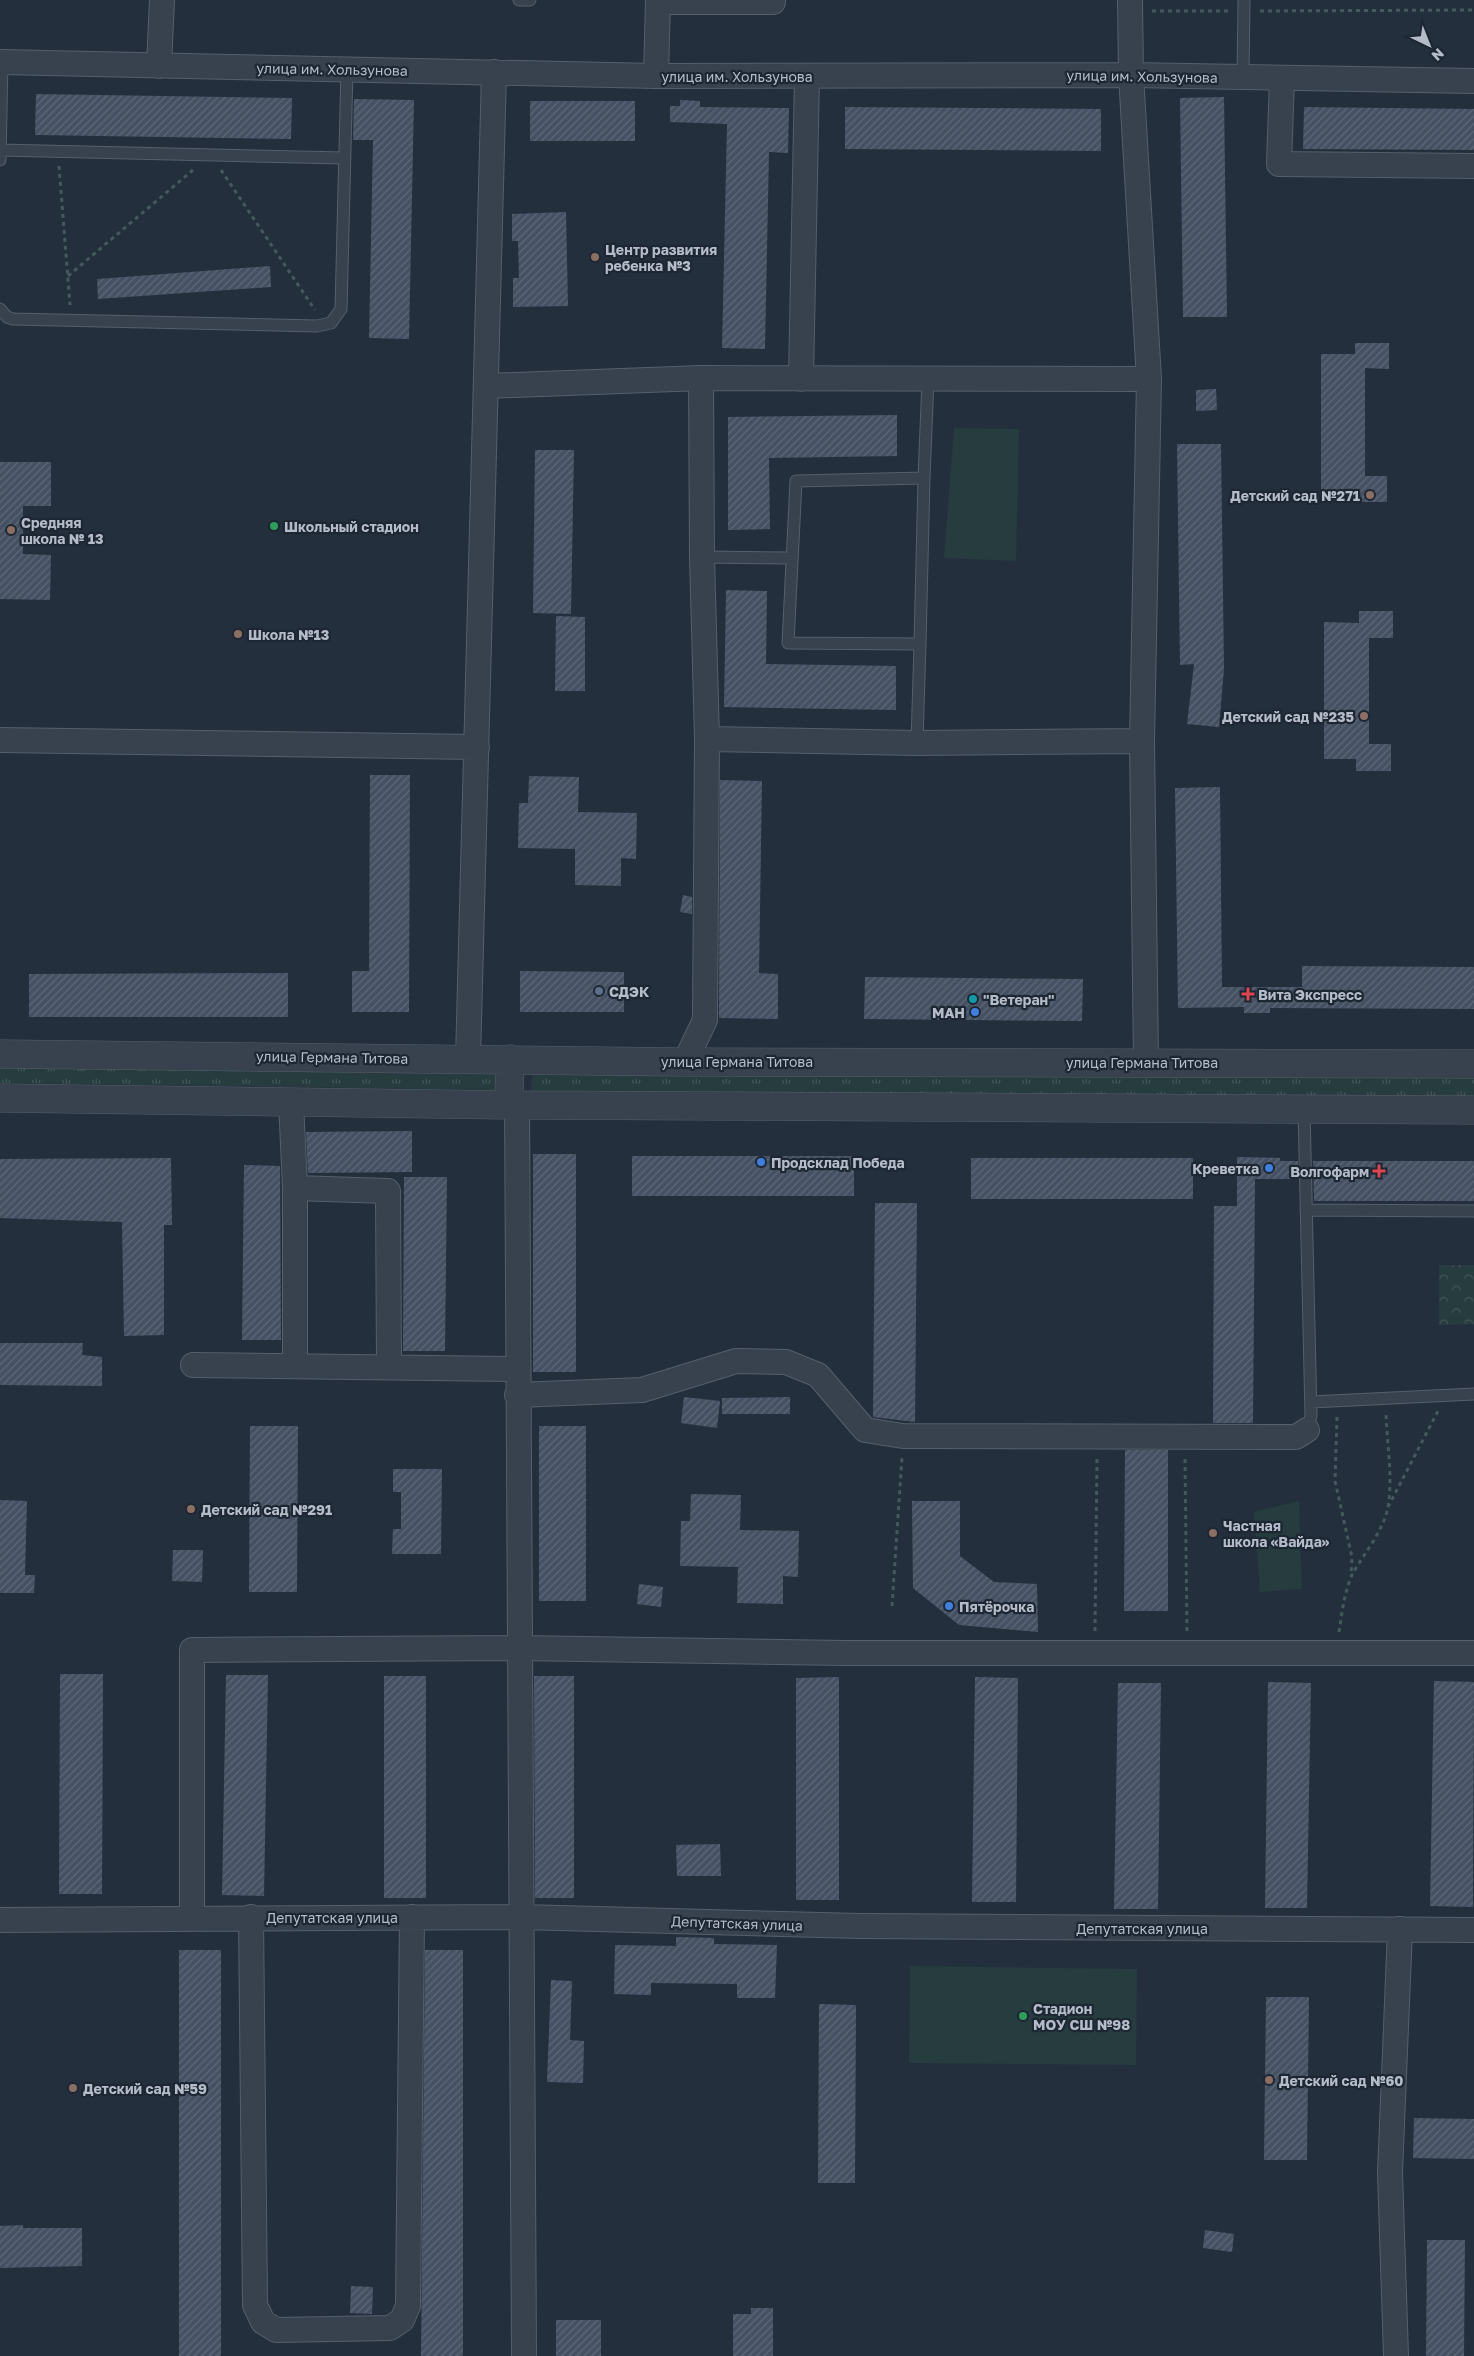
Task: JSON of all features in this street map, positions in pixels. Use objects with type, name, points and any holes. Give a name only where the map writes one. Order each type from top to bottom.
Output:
[{"type":"street","points":[[159,66],[162,0]]},
{"type":"street","points":[[656,76],[658,1],[773,2],[773,0]]},
{"type":"street","points":[[1130,5],[1131,75],[1148,379],[1142,741],[1146,1062]]},
{"type":"street","name":"улица им. Хользунова","points":[[1,62],[656,76],[1131,75],[1474,82]]},
{"type":"street","points":[[468,1059],[494,72]]},
{"type":"street","points":[[801,379],[807,76]]},
{"type":"street","points":[[1282,78],[1279,164],[1474,166]]},
{"type":"street","points":[[486,386],[701,378],[1148,379]]},
{"type":"street","points":[[685,1062],[705,1020],[707,739],[702,557],[701,378]]},
{"type":"street","points":[[707,739],[917,744],[1142,741]]},
{"type":"street","points":[[0,740],[477,746]]},
{"type":"street","name":"улица Германа Титова","points":[[0,1054],[685,1062],[1474,1064]]},
{"type":"street","points":[[510,1059],[513,1105],[518,1369],[518,1648],[522,1917],[524,2356]]},
{"type":"street","points":[[0,1098],[513,1105],[1474,1110]]},
{"type":"street","points":[[291,1102],[295,1188],[295,1366]]},
{"type":"street","points":[[295,1188],[388,1191],[389,1366]]},
{"type":"street","points":[[518,1395],[642,1390],[736,1361],[786,1362],[818,1375],[865,1430],[903,1436],[1296,1437],[1307,1430]]},
{"type":"street","points":[[193,1365],[518,1369]]},
{"type":"street","points":[[192,1917],[192,1650],[518,1648],[844,1653],[1474,1654]]},
{"type":"street","name":"Депутатская улица","points":[[0,1920],[192,1917],[522,1917],[860,1926],[1474,1930]]},
{"type":"street","points":[[251,1917],[255,2306],[264,2322],[276,2330],[390,2328],[402,2320],[408,2306],[412,1917]]},
{"type":"street","points":[[1396,2356],[1390,2173],[1400,1929]]},
{"type":"lane","points":[[519,0],[530,0]]},
{"type":"lane","points":[[1243,77],[1244,5]]},
{"type":"lane","points":[[0,160],[1,62]]},
{"type":"lane","points":[[0,309],[13,319],[325,325],[335,320],[341,309],[347,69]]},
{"type":"lane","points":[[0,150],[344,158]]},
{"type":"lane","points":[[917,744],[928,379]]},
{"type":"lane","points":[[920,644],[788,643],[796,481],[924,478]]},
{"type":"lane","points":[[702,557],[792,558]]},
{"type":"lane","points":[[1304,1109],[1312,1416],[1307,1430]]},
{"type":"lane","points":[[1306,1210],[1474,1211]]},
{"type":"lane","points":[[1311,1402],[1474,1394]]},
{"type":"path","points":[[1130,5],[1244,5],[1474,10]]},
{"type":"path","points":[[58,152],[72,320]]},
{"type":"path","points":[[68,276],[210,155],[325,325]]},
{"type":"path","points":[[1337,1640],[1344,1600],[1352,1577],[1376,1537],[1388,1507],[1446,1396]]},
{"type":"path","points":[[1385,1398],[1389,1470],[1388,1507]]},
{"type":"path","points":[[1338,1401],[1335,1482],[1352,1557],[1352,1577]]},
{"type":"path","points":[[892,1606],[903,1436]]},
{"type":"path","points":[[1095,1636],[1097,1437]]},
{"type":"path","points":[[1185,1437],[1187,1653]]},
{"type":"green space","points":[[954,428],[1019,429],[1016,561],[944,558]]},
{"type":"green space","points":[[0,1063],[501,1067],[500,1090],[0,1083]]},
{"type":"green space","points":[[533,1067],[1474,1072],[1474,1097],[531,1092]]},
{"type":"green space","points":[[1439,1265],[1474,1265],[1474,1324],[1439,1325]]},
{"type":"green space","points":[[1299,1501],[1302,1589],[1260,1592],[1254,1512]]},
{"type":"green space","name":"Стадион МОУ СШ №98","points":[[910,1966],[1137,1969],[1136,2065],[909,2063]]},
{"type":"building","points":[[36,94],[292,98],[291,139],[35,135]]},
{"type":"building","points":[[1224,97],[1227,317],[1183,317],[1180,98]]},
{"type":"building","points":[[354,99],[414,100],[409,339],[369,338],[373,140],[353,140]]},
{"type":"building","points":[[680,100],[700,101],[700,107],[789,108],[788,153],[769,152],[765,349],[722,348],[727,124],[670,122],[670,106],[680,106]]},
{"type":"building","points":[[530,101],[635,101],[635,141],[530,141]]},
{"type":"building","points":[[845,107],[1101,109],[1101,151],[845,149]]},
{"type":"building","points":[[1304,107],[1474,109],[1474,150],[1303,149]]},
{"type":"building","points":[[566,212],[568,306],[513,307],[513,278],[519,278],[518,241],[512,241],[512,214]]},
{"type":"building","points":[[270,266],[271,287],[98,299],[97,279]]},
{"type":"building","points":[[1355,343],[1389,343],[1389,369],[1365,368],[1365,476],[1387,476],[1387,502],[1353,502],[1353,490],[1321,490],[1321,354],[1355,354]]},
{"type":"building","points":[[1216,389],[1217,410],[1196,411],[1196,390]]},
{"type":"building","points":[[897,415],[897,456],[769,458],[770,529],[728,530],[728,417]]},
{"type":"building","points":[[1177,444],[1221,444],[1224,669],[1219,727],[1187,724],[1194,664],[1180,665]]},
{"type":"building","points":[[535,450],[574,450],[571,614],[533,613]]},
{"type":"building","name":"Средняя школа № 13","points":[[0,462],[51,462],[51,506],[23,506],[23,554],[51,555],[50,600],[0,599]]},
{"type":"building","points":[[726,590],[767,591],[766,664],[896,666],[896,710],[724,707]]},
{"type":"building","points":[[1359,611],[1393,611],[1393,638],[1369,638],[1369,744],[1391,744],[1391,771],[1356,771],[1356,759],[1324,759],[1324,622],[1359,623]]},
{"type":"building","points":[[556,616],[585,617],[585,691],[555,691]]},
{"type":"building","points":[[370,775],[410,775],[409,1012],[352,1012],[352,971],[369,971]]},
{"type":"building","points":[[529,776],[579,777],[578,812],[637,813],[636,859],[621,858],[621,886],[575,885],[575,849],[518,848],[519,803],[528,803]]},
{"type":"building","points":[[720,780],[762,781],[759,973],[778,974],[778,1019],[719,1018]]},
{"type":"building","points":[[1220,787],[1222,987],[1302,987],[1302,966],[1474,967],[1474,1009],[1270,1008],[1270,1013],[1244,1013],[1244,1007],[1178,1008],[1175,788]]},
{"type":"building","points":[[683,895],[692,897],[692,914],[680,912]]},
{"type":"building","points":[[520,971],[624,972],[624,1012],[520,1012]]},
{"type":"building","points":[[288,973],[288,1017],[29,1017],[29,974]]},
{"type":"building","name":"\"Ветеран\"","points":[[865,977],[1083,979],[1082,1021],[864,1019]]},
{"type":"building","points":[[412,1131],[412,1172],[308,1173],[306,1132]]},
{"type":"building","points":[[533,1154],[576,1154],[576,1372],[533,1372]]},
{"type":"building","points":[[632,1156],[854,1156],[854,1196],[632,1196]]},
{"type":"building","points":[[1237,1157],[1280,1158],[1280,1161],[1298,1161],[1298,1179],[1255,1179],[1253,1423],[1213,1423],[1214,1206],[1237,1206]]},
{"type":"building","points":[[171,1158],[172,1225],[164,1225],[164,1335],[124,1336],[122,1222],[0,1218],[0,1159]]},
{"type":"building","points":[[971,1158],[1193,1158],[1193,1199],[971,1199]]},
{"type":"building","points":[[1313,1161],[1474,1161],[1474,1201],[1314,1201]]},
{"type":"building","points":[[244,1165],[280,1166],[281,1340],[242,1340]]},
{"type":"building","points":[[404,1177],[447,1177],[445,1351],[403,1351]]},
{"type":"building","points":[[875,1203],[917,1203],[915,1422],[873,1417]]},
{"type":"building","points":[[0,1343],[83,1343],[82,1355],[102,1357],[102,1386],[0,1385]]},
{"type":"building","points":[[684,1397],[720,1401],[717,1428],[681,1423]]},
{"type":"building","points":[[790,1397],[790,1414],[722,1414],[722,1398]]},
{"type":"building","points":[[250,1426],[298,1426],[297,1592],[249,1592]]},
{"type":"building","points":[[539,1426],[586,1426],[586,1601],[539,1601]]},
{"type":"building","points":[[1125,1450],[1168,1450],[1168,1611],[1124,1611]]},
{"type":"building","points":[[393,1469],[442,1469],[441,1554],[392,1554],[393,1529],[401,1529],[401,1492],[393,1492]]},
{"type":"building","points":[[691,1494],[741,1495],[740,1530],[799,1531],[798,1577],[783,1576],[783,1604],[737,1603],[738,1567],[680,1566],[681,1521],[690,1521]]},
{"type":"building","points":[[0,1500],[27,1501],[25,1575],[35,1575],[34,1593],[0,1593]]},
{"type":"building","points":[[912,1501],[960,1501],[960,1556],[994,1582],[1037,1584],[1038,1632],[959,1625],[913,1588]]},
{"type":"building","points":[[173,1550],[203,1550],[202,1582],[172,1581]]},
{"type":"building","points":[[639,1584],[663,1587],[661,1607],[637,1604]]},
{"type":"building","points":[[60,1674],[103,1674],[102,1894],[59,1894]]},
{"type":"building","points":[[226,1675],[268,1675],[264,1896],[222,1895]]},
{"type":"building","points":[[384,1676],[426,1676],[426,1898],[384,1898]]},
{"type":"building","points":[[534,1676],[574,1676],[574,1898],[535,1898]]},
{"type":"building","points":[[839,1677],[839,1900],[796,1900],[796,1678]]},
{"type":"building","points":[[975,1677],[1018,1678],[1016,1902],[972,1902]]},
{"type":"building","points":[[1434,1681],[1474,1682],[1473,1907],[1430,1906]]},
{"type":"building","points":[[1268,1682],[1311,1683],[1307,1908],[1265,1908]]},
{"type":"building","points":[[1118,1683],[1161,1683],[1158,1909],[1114,1909]]},
{"type":"building","points":[[720,1844],[721,1876],[677,1876],[676,1845]]},
{"type":"building","points":[[676,1937],[714,1938],[714,1944],[777,1945],[775,1998],[737,1998],[737,1984],[651,1983],[651,1995],[614,1994],[615,1945],[676,1946]]},
{"type":"building","points":[[179,1950],[221,1950],[221,2356],[179,2356]]},
{"type":"building","points":[[425,1950],[463,1950],[463,2356],[421,2356]]},
{"type":"building","points":[[551,1980],[572,1981],[570,2040],[584,2041],[583,2083],[547,2082]]},
{"type":"building","points":[[1266,1997],[1309,1997],[1307,2160],[1264,2160]]},
{"type":"building","points":[[819,2004],[856,2005],[855,2183],[818,2183]]},
{"type":"building","points":[[1414,2118],[1474,2119],[1474,2159],[1413,2158]]},
{"type":"building","points":[[23,2225],[23,2228],[82,2228],[82,2266],[0,2268],[0,2226]]},
{"type":"building","points":[[1205,2230],[1234,2234],[1232,2252],[1203,2248]]},
{"type":"building","points":[[1427,2240],[1465,2240],[1464,2356],[1426,2356]]},
{"type":"building","points":[[351,2286],[373,2287],[372,2314],[350,2313]]},
{"type":"building","points":[[751,2308],[773,2308],[773,2356],[733,2356],[733,2314],[751,2314]]},
{"type":"building","points":[[556,2320],[601,2320],[601,2356],[556,2356]]},
{"type":"place","name":"Центр развития ребенка №3","points":[[595,257]]},
{"type":"place","name":"Детский сад №271","points":[[1370,495]]},
{"type":"place","name":"Школьный стадион","points":[[274,526]]},
{"type":"place","name":"Средняя школа № 13","points":[[11,530]]},
{"type":"place","name":"Школа №13","points":[[238,634]]},
{"type":"place","name":"Детский сад №235","points":[[1364,716]]},
{"type":"place","name":"СДЭК","points":[[599,991]]},
{"type":"place","name":"Вита Экспресс","points":[[1248,994]]},
{"type":"place","name":"\"Ветеран\"","points":[[973,999]]},
{"type":"place","name":"МАН","points":[[975,1012]]},
{"type":"place","name":"Продсклад Победа","points":[[761,1162]]},
{"type":"place","name":"Креветка","points":[[1269,1168]]},
{"type":"place","name":"Волгофарм","points":[[1379,1171]]},
{"type":"place","name":"Детский сад №291","points":[[191,1509]]},
{"type":"place","name":"Частная школа «Вайда»","points":[[1213,1533]]},
{"type":"place","name":"Пятёрочка","points":[[949,1606]]},
{"type":"place","name":"Стадион МОУ СШ №98","points":[[1023,2016]]},
{"type":"place","name":"Детский сад №60","points":[[1269,2080]]},
{"type":"place","name":"Детский сад №59","points":[[73,2088]]}]
